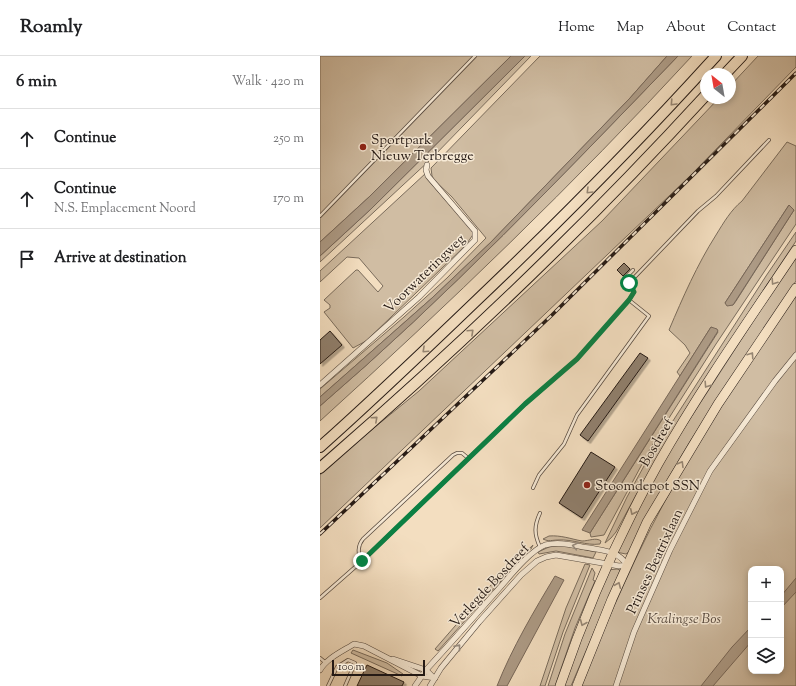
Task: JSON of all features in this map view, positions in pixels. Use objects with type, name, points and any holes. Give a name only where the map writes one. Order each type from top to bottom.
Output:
[{"type":"highway","points":[[320,447],[403,371],[547,233],[649,129],[716,56]]},
{"type":"highway","points":[[731,68],[742,56]]},
{"type":"highway","points":[[320,468],[465,337],[547,259],[632,174],[700,101]]},
{"type":"highway","name":"Bosdreef","points":[[560,686],[575,644],[608,564],[637,503],[677,432],[796,250]]},
{"type":"highway","points":[[577,686],[627,565],[648,522],[699,435],[796,288]]},
{"type":"street","name":"Voorwateringweg","points":[[320,385],[419,296],[475,240],[475,231],[428,176],[427,165]]},
{"type":"street","name":"Prinses Beatrixlaan","points":[[616,686],[634,632],[667,557],[710,471],[775,380],[796,355]]},
{"type":"street","name":"Verlegde Bosdreef","points":[[415,686],[426,670],[528,558],[541,547],[549,544],[563,544],[614,553]]},
{"type":"street","points":[[614,553],[621,557],[627,565]]},
{"type":"street","name":"Verlegde Bosdreef","points":[[430,686],[441,668],[479,622],[521,575],[537,561],[556,555],[620,566],[627,565]]},
{"type":"street","points":[[320,670],[326,663],[354,644],[364,646],[422,676],[435,678]]},
{"type":"street","points":[[386,657],[426,670],[435,678]]},
{"type":"lane","points":[[320,216],[475,56]]},
{"type":"lane","points":[[629,283],[698,211],[716,196],[769,140]]},
{"type":"lane","points":[[320,598],[362,561],[525,404],[577,359],[629,300],[634,292],[625,278],[633,270]]},
{"type":"lane","points":[[533,488],[539,475],[564,444],[577,415],[649,316],[629,300]]},
{"type":"lane","points":[[362,561],[359,550],[363,539],[453,455],[462,453],[468,458]]},
{"type":"lane","points":[[540,513],[534,531],[541,547]]},
{"type":"lane","points":[[320,658],[326,663]]},
{"type":"lane","points":[[328,686],[337,668],[348,660],[355,663],[345,686]]},
{"type":"green space","name":"Sportpark Nieuw Terbregge","points":[[320,56],[511,56],[369,197],[320,242]]},
{"type":"green space","points":[[525,56],[531,56],[430,160],[320,262],[320,256],[371,209]]},
{"type":"green space","points":[[540,56],[667,56],[630,98],[491,242],[432,298],[320,397],[320,389],[447,278],[486,238],[452,197],[434,180],[431,168]]},
{"type":"green space","points":[[678,56],[692,56],[602,151],[510,243],[416,333],[320,421],[320,406],[367,365],[458,279],[547,191]]},
{"type":"green space","points":[[758,56],[796,56],[796,67],[690,176],[320,528],[320,475],[364,436],[419,391],[602,221],[713,104],[736,104],[736,80]]},
{"type":"green space","points":[[787,142],[796,146],[796,224],[716,344],[655,440],[604,535],[591,537],[590,533],[718,332],[711,327],[680,376],[677,372],[690,353],[685,345],[669,330],[691,281],[709,246],[728,216],[742,201]],"holes":[[[789,205],[794,210],[736,301],[733,305],[725,303]]]},
{"type":"green space","points":[[426,173],[427,179],[474,233],[466,245],[366,341],[353,348],[324,312],[330,308],[330,305],[324,300],[356,270],[358,270],[378,292],[383,286],[359,258],[347,257],[320,282],[320,271]]},
{"type":"green space","points":[[796,232],[796,241],[725,348],[636,494],[616,532],[605,543],[644,466]]},
{"type":"green space","points":[[796,255],[796,281],[689,443],[669,477],[630,551],[626,554],[616,552],[664,459]]},
{"type":"green space","name":"Kralingse Bos","points":[[796,295],[796,686],[580,686],[602,633],[650,529],[678,478],[735,385]]},
{"type":"green space","points":[[549,536],[582,541],[595,539],[601,541],[600,544],[595,544],[569,540],[549,541],[543,539]]},
{"type":"green space","points":[[533,545],[438,651],[435,649],[489,587]]},
{"type":"green space","points":[[561,545],[596,552],[593,558],[556,551],[539,554],[538,552],[549,547]]},
{"type":"green space","points":[[585,564],[590,565],[563,632],[545,686],[540,686],[566,608]]},
{"type":"green space","points":[[592,568],[595,573],[593,580],[595,581],[575,628],[555,686],[548,686],[565,634]]},
{"type":"green space","points":[[617,569],[620,571],[571,686],[563,686],[607,570]]},
{"type":"green space","points":[[353,650],[387,663],[403,674],[402,676],[351,653]]},
{"type":"shaded area","points":[[511,56],[525,56],[371,209],[320,256],[320,242],[369,197]]},
{"type":"shaded area","points":[[667,56],[678,56],[547,191],[458,279],[367,365],[320,406],[320,397],[432,298],[491,242],[630,98]]},
{"type":"shaded area","points":[[789,205],[794,210],[733,305],[727,306],[725,303]]},
{"type":"shaded area","points":[[711,327],[717,329],[718,331],[590,533],[582,530]]},
{"type":"shaded area","points":[[555,576],[564,580],[507,686],[497,686],[516,644]]},
{"type":"shaded area","points":[[796,578],[796,592],[784,605],[784,592]]},
{"type":"shaded area","points":[[748,630],[748,645],[713,686],[701,686],[732,647]]},
{"type":"building","points":[[624,263],[630,269],[623,276],[617,270]]},
{"type":"building","points":[[330,331],[342,345],[320,364],[320,340]]},
{"type":"building","points":[[640,353],[648,358],[588,441],[580,435]]},
{"type":"building","name":"Stoomdepot SSN","points":[[591,452],[615,467],[582,518],[559,503]]},
{"type":"building","points":[[367,665],[404,682],[402,686],[357,686]]},
{"type":"railway","points":[[320,534],[552,315],[796,73]]},
{"type":"place","name":"Sportpark Nieuw Terbregge","points":[[363,147]]},
{"type":"place","name":"Stoomdepot SSN","points":[[587,485]]},
{"type":"route","points":[[362,561],[525,404],[577,359],[629,300],[634,292],[629,283]]}]
